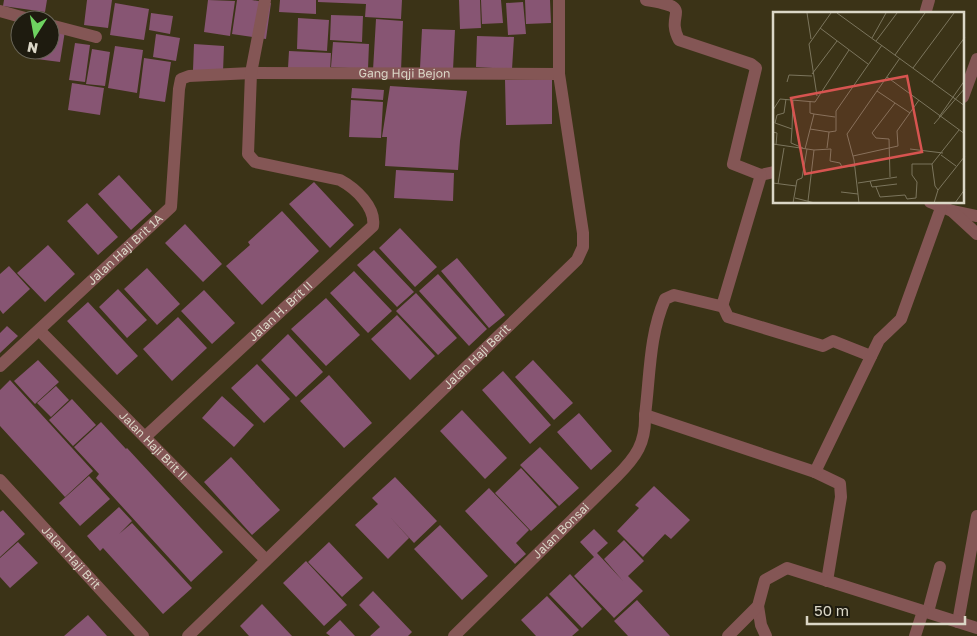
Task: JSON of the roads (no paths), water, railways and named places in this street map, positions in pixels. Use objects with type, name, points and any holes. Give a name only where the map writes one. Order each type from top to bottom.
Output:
[{"type":"street","points":[[250,72],[265,0]]},
{"type":"street","name":"Jalan Haji Berit","points":[[188,636],[577,260],[583,247],[583,233],[559,74],[559,0]]},
{"type":"street","points":[[646,0],[666,3],[675,9],[677,13],[676,34],[679,40],[751,64],[756,68],[733,164],[760,175],[773,172]]},
{"type":"street","points":[[60,28],[96,37]]},
{"type":"street","points":[[964,94],[977,59]]},
{"type":"street","name":"Gang Hqji Bejon","points":[[250,72],[559,74]]},
{"type":"street","name":"Jalan H. Brit II","points":[[144,437],[372,226],[372,213],[367,205],[349,185],[340,180],[255,162],[251,159],[248,154],[250,72]]},
{"type":"street","name":"Jalan Haji Brit 1A","points":[[0,366],[40,331],[171,206],[178,89],[181,79],[189,76],[250,72]]},
{"type":"street","points":[[760,175],[722,304],[728,317],[823,346],[833,340],[871,356]]},
{"type":"street","points":[[941,207],[977,216]]},
{"type":"street","points":[[941,207],[977,234]]},
{"type":"street","points":[[815,472],[879,340],[901,319],[941,207]]},
{"type":"street","name":"Jalan Bonsai","points":[[454,636],[637,454],[646,427],[655,326],[665,299],[674,295],[720,306],[722,304]]},
{"type":"street","name":"Jalan Haji Brit II","points":[[40,331],[266,560]]},
{"type":"street","points":[[646,415],[815,472],[840,484],[842,497],[827,581]]},
{"type":"street","name":"Jalan Haji Brit","points":[[0,480],[143,636]]},
{"type":"street","points":[[958,622],[977,516]]},
{"type":"street","points":[[915,636],[940,567]]},
{"type":"street","points":[[766,636],[761,625],[758,606],[765,580],[786,568],[977,628]]},
{"type":"street","points":[[728,636],[758,606]]}]
